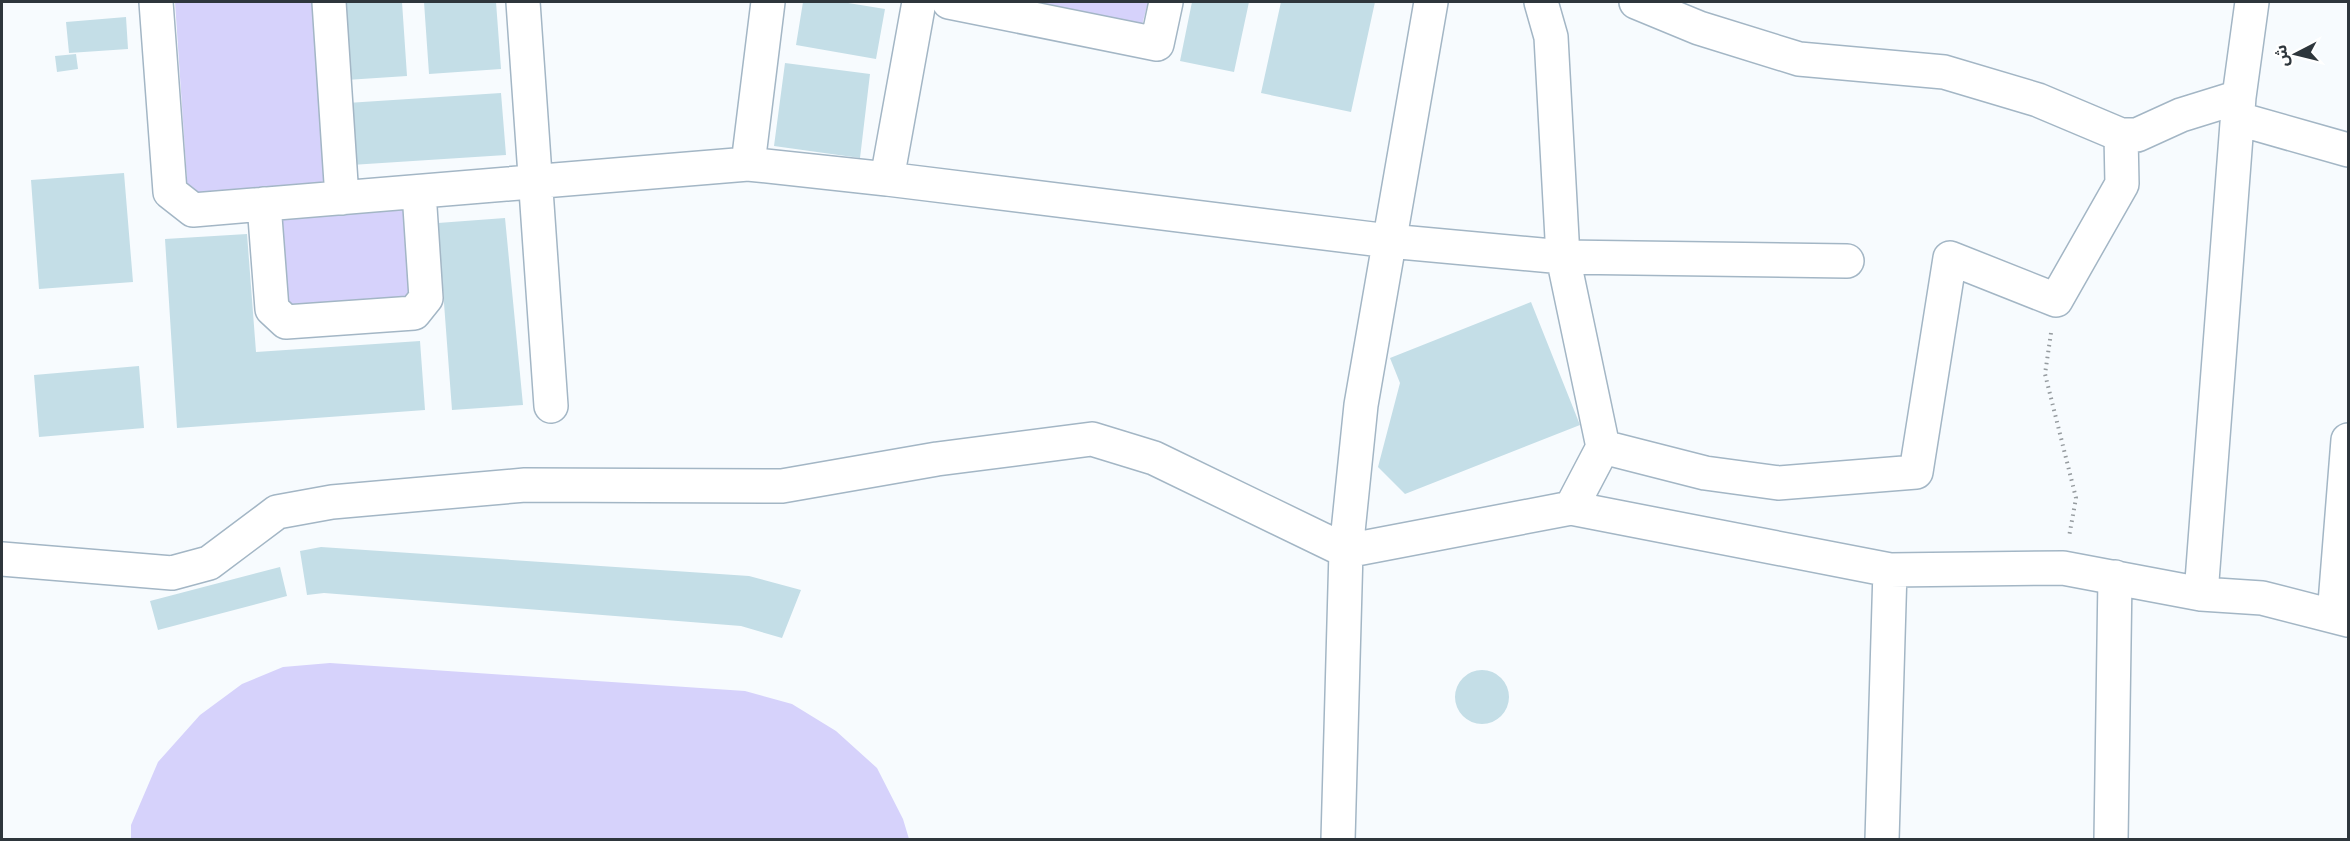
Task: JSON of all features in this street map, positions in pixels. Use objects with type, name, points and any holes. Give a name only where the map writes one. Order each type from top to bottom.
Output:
[{"type":"street","points":[[156,2],[170,192],[193,210],[748,164],[887,179],[1389,242],[1563,257],[1847,261]]},
{"type":"street","points":[[329,2],[342,198]]},
{"type":"street","points":[[523,2],[551,406]]},
{"type":"street","points":[[748,164],[768,2]]},
{"type":"street","points":[[887,179],[919,2]]},
{"type":"street","points":[[949,2],[1157,44],[1166,2]]},
{"type":"street","points":[[1338,840],[1346,551],[1360,405],[1431,2]]},
{"type":"street","points":[[1541,2],[1551,37],[1563,257],[1603,447],[1571,508]]},
{"type":"street","points":[[1636,2],[1699,28],[1799,59],[1944,72],[2038,100],[2121,135],[2138,135],[2181,115],[2239,108],[2349,150]]},
{"type":"street","points":[[2201,594],[2239,108],[2252,2]]},
{"type":"street","points":[[1603,447],[1705,473],[1778,483],[1916,472],[1950,258],[2056,300],[2122,184],[2121,135]]},
{"type":"street","points":[[264,204],[272,309],[286,322],[402,314],[414,313],[426,298],[418,192]]},
{"type":"street","points":[[2,559],[172,573],[209,563],[278,512],[332,502],[525,485],[783,486],[938,459],[1092,439],[1154,458],[1346,551],[1571,508],[1890,570],[2063,568],[2201,594],[2262,598],[2341,618],[2349,440]]},
{"type":"street","points":[[1882,840],[1890,570]]},
{"type":"street","points":[[2111,840],[2115,577]]},
{"type":"path","points":[[2056,300],[2045,374],[2076,498],[2063,568]]},
{"type":"shaded area","points":[[175,2],[318,2],[330,186],[188,196]]},
{"type":"shaded area","points":[[1018,2],[1148,2],[1141,29]]},
{"type":"shaded area","points":[[406,209],[413,297],[286,307],[278,219]]},
{"type":"shaded area","points":[[330,663],[745,691],[792,704],[836,731],[877,768],[903,819],[909,839],[131,839],[131,825],[158,762],[200,715],[242,684],[283,667]]},
{"type":"building","points":[[341,2],[402,2],[407,76],[346,80]]},
{"type":"building","points":[[424,2],[496,2],[501,69],[429,74]]},
{"type":"building","points":[[803,2],[842,2],[885,9],[876,59],[796,45]]},
{"type":"building","points":[[1192,2],[1249,2],[1234,72],[1180,61]]},
{"type":"building","points":[[1281,2],[1375,2],[1351,112],[1261,93]]},
{"type":"building","points":[[126,17],[128,49],[69,53],[66,22]]},
{"type":"building","points":[[76,54],[78,69],[57,72],[55,56]]},
{"type":"building","points":[[785,63],[870,74],[860,158],[774,146]]},
{"type":"building","points":[[501,93],[506,155],[351,165],[347,103]]},
{"type":"building","points":[[124,173],[133,282],[39,289],[31,180]]},
{"type":"building","points":[[505,218],[523,405],[452,410],[438,223]]},
{"type":"building","points":[[247,234],[256,352],[420,341],[425,410],[177,428],[165,239]]},
{"type":"building","points":[[1531,302],[1580,425],[1405,494],[1378,467],[1400,383],[1390,358]]},
{"type":"building","points":[[139,366],[144,428],[39,437],[34,375]]},
{"type":"building","points":[[321,547],[749,576],[801,590],[782,638],[741,626],[324,593],[307,595],[300,551]]},
{"type":"building","points":[[280,567],[287,596],[158,630],[150,601]]},
{"type":"building","points":[[1482,670],[1492,672],[1501,678],[1507,687],[1509,697],[1507,707],[1501,716],[1492,722],[1482,724],[1472,722],[1463,716],[1457,707],[1455,697],[1457,687],[1463,678],[1472,672]]}]
